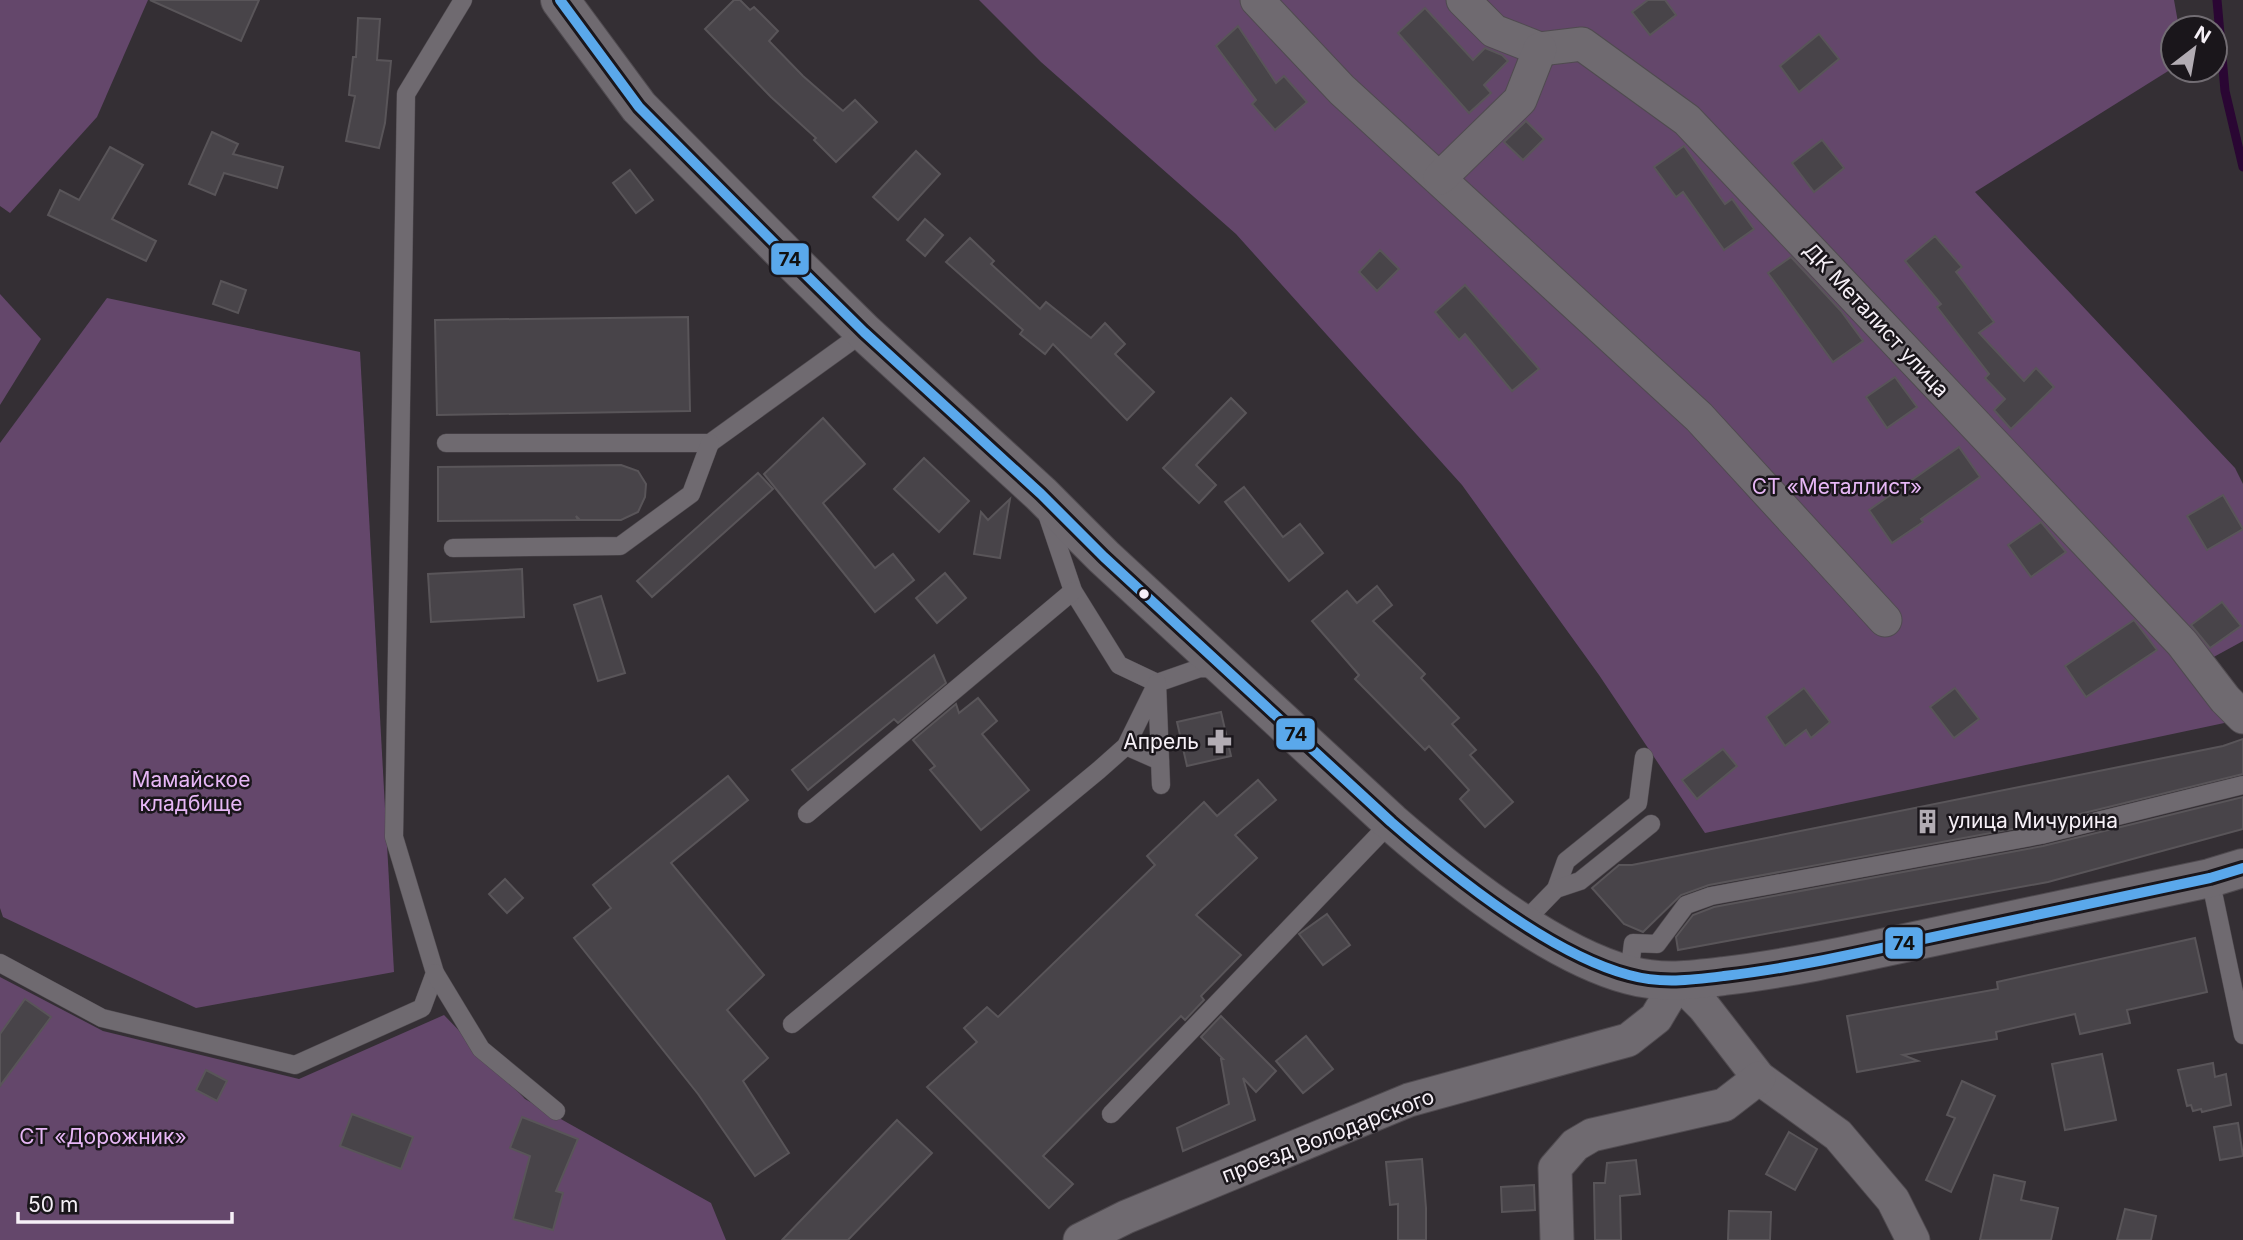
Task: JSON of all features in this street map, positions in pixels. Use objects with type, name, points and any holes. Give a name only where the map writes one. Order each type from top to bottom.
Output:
[{"type":"street","points":[[560,0],[639,107],[864,332],[1041,494],[1104,557],[1432,857],[1523,923],[1581,955],[1629,975],[1678,981],[1782,970],[2227,873]]},
{"type":"street","points":[[1257,0],[1342,89],[1699,417],[1885,620]]},
{"type":"street","name":"ДК Металист улица","points":[[1463,0],[1494,31],[1540,49],[1582,44],[1687,120],[2182,643],[2225,699],[2243,717]]},
{"type":"street","points":[[1440,178],[1520,100],[1540,49]]},
{"type":"street","points":[[1678,981],[1704,1007],[1759,1078],[1838,1135],[1893,1200],[1913,1240]]},
{"type":"street","name":"проезд Володарского","points":[[1080,1240],[1126,1217],[1409,1100],[1628,1040],[1656,1018],[1678,981]]},
{"type":"street","points":[[1557,1240],[1555,1168],[1575,1145],[1592,1135],[1724,1105],[1759,1078]]},
{"type":"lane","points":[[463,0],[406,94],[394,837],[435,973],[481,1049],[556,1111]]},
{"type":"lane","points":[[453,548],[620,545],[691,494],[710,443],[864,332]]},
{"type":"lane","points":[[446,443],[710,443]]},
{"type":"lane","points":[[1041,494],[1073,591],[1119,665],[1157,683]]},
{"type":"lane","points":[[807,814],[1073,591]]},
{"type":"lane","points":[[792,1024],[1125,746],[1157,683],[1200,668],[1227,670]]},
{"type":"lane","points":[[1157,683],[1161,785]]},
{"type":"lane","points":[[1125,746],[1160,761]]},
{"type":"lane","points":[[1523,923],[1556,889],[1566,861],[1638,803],[1644,757]]},
{"type":"lane","points":[[1629,975],[1633,943],[1657,944],[1686,905],[1711,896],[2041,835],[2243,785]]},
{"type":"lane","points":[[1111,1114],[1391,822]]},
{"type":"lane","points":[[1556,889],[1580,881],[1651,824]]},
{"type":"lane","points":[[2227,873],[2243,1035]]},
{"type":"lane","points":[[0,963],[102,1018],[295,1065],[422,1008],[435,973]]},
{"type":"green space","points":[[0,0],[148,0],[97,117],[10,213],[0,206]]},
{"type":"green space","name":"СТ «Металлист»","points":[[979,0],[2174,0],[2176,14],[2159,14],[2159,77],[1975,192],[2235,468],[2243,484],[2243,641],[2188,671],[2229,722],[1705,833],[1599,675],[1462,485],[1236,234],[1041,62]]},
{"type":"green space","points":[[0,294],[41,339],[0,405]]},
{"type":"green space","name":"Мамайское кладбище","points":[[107,298],[360,352],[394,972],[196,1008],[3,917],[0,908],[0,443]]},
{"type":"green space","name":"СТ «Дорожник»","points":[[0,977],[103,1031],[299,1079],[444,1015],[525,1099],[711,1203],[726,1240],[0,1240]]},
{"type":"building","points":[[150,0],[259,0],[241,41]]},
{"type":"building","points":[[734,0],[740,0],[750,10],[754,7],[778,31],[769,41],[843,111],[855,100],[877,122],[836,162],[814,140],[816,138],[771,97],[705,29]]},
{"type":"building","points":[[1648,0],[1665,0],[1676,15],[1650,35],[1632,12]]},
{"type":"building","points":[[1425,8],[1473,60],[1485,48],[1502,55],[1508,61],[1484,85],[1491,93],[1469,113],[1398,33]]},
{"type":"building","points":[[358,18],[380,19],[377,60],[391,61],[385,123],[379,148],[346,141],[355,96],[349,95],[353,57],[356,57]]},
{"type":"building","points":[[1238,26],[1276,83],[1284,76],[1307,102],[1275,130],[1252,104],[1256,100],[1216,46]]},
{"type":"building","points":[[1819,34],[1839,59],[1799,92],[1780,66]]},
{"type":"building","points":[[1526,121],[1544,139],[1523,160],[1504,142]]},
{"type":"building","points":[[212,132],[238,144],[233,154],[283,167],[277,188],[224,173],[215,195],[189,184]]},
{"type":"building","points":[[1822,140],[1844,168],[1814,192],[1792,163]]},
{"type":"building","points":[[1684,146],[1725,204],[1732,199],[1754,229],[1724,250],[1683,192],[1676,197],[1654,167]]},
{"type":"building","points":[[110,147],[143,165],[112,219],[156,241],[146,261],[48,215],[60,190],[79,200]]},
{"type":"building","points":[[916,151],[940,174],[898,220],[873,197]]},
{"type":"building","points":[[630,170],[653,200],[636,213],[613,183]]},
{"type":"building","points":[[925,219],[943,235],[925,256],[907,240]]},
{"type":"building","points":[[1935,236],[1962,267],[1956,272],[1994,322],[1979,333],[2024,381],[2036,368],[2054,387],[2011,429],[1994,410],[2005,399],[1985,378],[1989,374],[1937,307],[1941,304],[1905,261]]},
{"type":"building","points":[[970,238],[994,261],[991,264],[1040,309],[1046,302],[1091,338],[1105,323],[1125,344],[1115,354],[1154,392],[1127,420],[1053,344],[1045,354],[1020,334],[1023,330],[946,262]]},
{"type":"building","points":[[1380,250],[1399,269],[1377,291],[1359,272]]},
{"type":"building","points":[[1791,257],[1841,311],[1863,341],[1833,362],[1768,273]]},
{"type":"building","points":[[221,281],[246,290],[238,313],[213,304]]},
{"type":"building","points":[[1465,285],[1539,369],[1512,391],[1465,334],[1459,340],[1435,312]]},
{"type":"building","points":[[688,317],[690,411],[437,415],[435,320]]},
{"type":"building","points":[[1895,377],[1917,407],[1887,428],[1866,397]]},
{"type":"building","points":[[1231,398],[1246,413],[1196,465],[1216,485],[1199,503],[1163,468]]},
{"type":"building","points":[[823,418],[865,464],[823,503],[875,568],[893,554],[914,580],[875,612],[764,474]]},
{"type":"building","points":[[1959,447],[1980,477],[1892,543],[1869,510]]},
{"type":"building","points":[[924,458],[969,501],[939,532],[894,489]]},
{"type":"building","points":[[621,465],[638,471],[646,484],[645,497],[638,512],[621,520],[580,520],[576,516],[578,520],[438,521],[438,467]]},
{"type":"building","points":[[758,473],[773,489],[652,597],[637,581]]},
{"type":"building","points":[[1244,487],[1283,537],[1300,524],[1323,553],[1289,581],[1225,502]]},
{"type":"building","points":[[2223,495],[2243,529],[2207,550],[2187,516]]},
{"type":"building","points":[[1010,499],[1000,558],[974,554],[981,512],[988,520]]},
{"type":"building","points":[[2041,522],[2066,552],[2031,577],[2008,545]]},
{"type":"building","points":[[522,569],[524,617],[431,622],[428,574]]},
{"type":"building","points":[[945,573],[966,598],[937,623],[916,598]]},
{"type":"building","points":[[1377,586],[1392,605],[1373,621],[1425,674],[1421,678],[1459,718],[1452,724],[1476,750],[1470,755],[1513,802],[1485,827],[1460,799],[1469,790],[1429,746],[1425,750],[1355,679],[1359,675],[1312,621],[1347,591],[1357,603]]},
{"type":"building","points":[[601,596],[625,673],[598,681],[574,605]]},
{"type":"building","points":[[2222,602],[2241,626],[2210,648],[2191,625]]},
{"type":"building","points":[[2134,620],[2157,650],[2086,697],[2065,666]]},
{"type":"building","points":[[934,655],[946,683],[898,723],[894,719],[808,790],[792,770]]},
{"type":"building","points":[[1804,688],[1830,722],[1811,738],[1806,730],[1785,746],[1766,717]]},
{"type":"building","points":[[1955,688],[1979,719],[1954,738],[1930,707]]},
{"type":"building","points":[[978,698],[997,721],[982,734],[1029,790],[981,830],[930,770],[935,766],[913,740],[956,704],[959,713]]},
{"type":"building","points":[[1221,712],[1231,756],[1187,766],[1177,722]]},
{"type":"building","name":"улица Мичурина","points":[[2243,739],[2243,774],[2039,824],[1709,885],[1681,895],[1643,932],[1624,924],[1592,888],[1619,865],[1632,865],[2223,746]]},
{"type":"building","points":[[1723,749],[1737,766],[1697,799],[1682,780]]},
{"type":"building","points":[[728,776],[748,800],[671,863],[764,975],[727,1010],[768,1058],[743,1081],[789,1153],[755,1176],[698,1094],[574,938],[611,908],[593,885]]},
{"type":"building","points":[[1258,780],[1276,800],[1235,835],[1257,858],[1196,915],[1241,955],[1201,996],[1204,1000],[1185,1020],[1181,1016],[1043,1156],[1073,1184],[1049,1208],[927,1087],[977,1042],[964,1028],[987,1007],[998,1017],[1155,865],[1147,856],[1204,802],[1217,816]]},
{"type":"building","points":[[2243,797],[2243,829],[2048,882],[1678,950],[1676,937],[1693,915],[1714,907],[2043,846]]},
{"type":"building","points":[[505,879],[523,898],[507,913],[489,894]]},
{"type":"building","points":[[1327,914],[1350,945],[1323,965],[1299,934]]},
{"type":"building","points":[[2195,938],[2207,992],[2127,1010],[2130,1023],[2080,1034],[2075,1014],[1996,1032],[1997,1039],[1903,1055],[1918,1061],[1857,1072],[1847,1016],[1998,989],[1997,982]]},
{"type":"building","points":[[25,999],[51,1017],[0,1086],[0,1034]]},
{"type":"building","points":[[1221,1016],[1276,1071],[1256,1092],[1243,1078],[1255,1120],[1183,1151],[1177,1128],[1229,1104],[1223,1059],[1201,1037]]},
{"type":"building","points":[[1306,1036],[1333,1069],[1303,1093],[1276,1061]]},
{"type":"building","points":[[2102,1054],[2116,1120],[2065,1130],[2052,1064]]},
{"type":"building","points":[[2213,1063],[2215,1077],[2226,1074],[2231,1105],[2202,1112],[2201,1109],[2193,1111],[2191,1105],[2187,1106],[2178,1070]]},
{"type":"building","points":[[206,1070],[227,1081],[217,1101],[196,1090]]},
{"type":"building","points":[[1962,1081],[1995,1096],[1951,1192],[1926,1180],[1955,1118],[1947,1115]]},
{"type":"building","points":[[352,1114],[413,1137],[401,1169],[340,1146]]},
{"type":"building","points":[[522,1117],[578,1139],[556,1191],[563,1193],[553,1230],[513,1219],[530,1156],[510,1148]]},
{"type":"building","points":[[897,1120],[932,1153],[848,1240],[782,1240]]},
{"type":"building","points":[[2238,1123],[2243,1156],[2220,1160],[2214,1127]]},
{"type":"building","points":[[1789,1132],[1817,1149],[1795,1190],[1766,1174]]},
{"type":"building","points":[[1422,1159],[1426,1240],[1398,1240],[1398,1204],[1390,1205],[1386,1162]]},
{"type":"building","points":[[1636,1160],[1640,1194],[1620,1196],[1621,1240],[1595,1240],[1594,1183],[1605,1183],[1607,1163]]},
{"type":"building","points":[[1994,1175],[2025,1182],[2021,1200],[2058,1208],[2051,1240],[1980,1240]]},
{"type":"building","points":[[1534,1185],[1535,1210],[1502,1212],[1501,1187]]},
{"type":"building","points":[[2125,1209],[2156,1216],[2151,1240],[2117,1240]]},
{"type":"building","points":[[1729,1211],[1771,1212],[1770,1240],[1728,1240]]},
{"type":"waterway","points":[[2217,0],[2225,91],[2243,167]]},
{"type":"transit line","name":"74","points":[[560,0],[639,107],[864,332],[1391,822],[1473,889],[1535,932],[1567,950],[1599,965],[1653,980],[1770,970],[2210,878],[2243,868]]},
{"type":"place","name":"Апрель","points":[[1219,742]]},
{"type":"place","name":"улица Мичурина","points":[[1928,821]]}]
